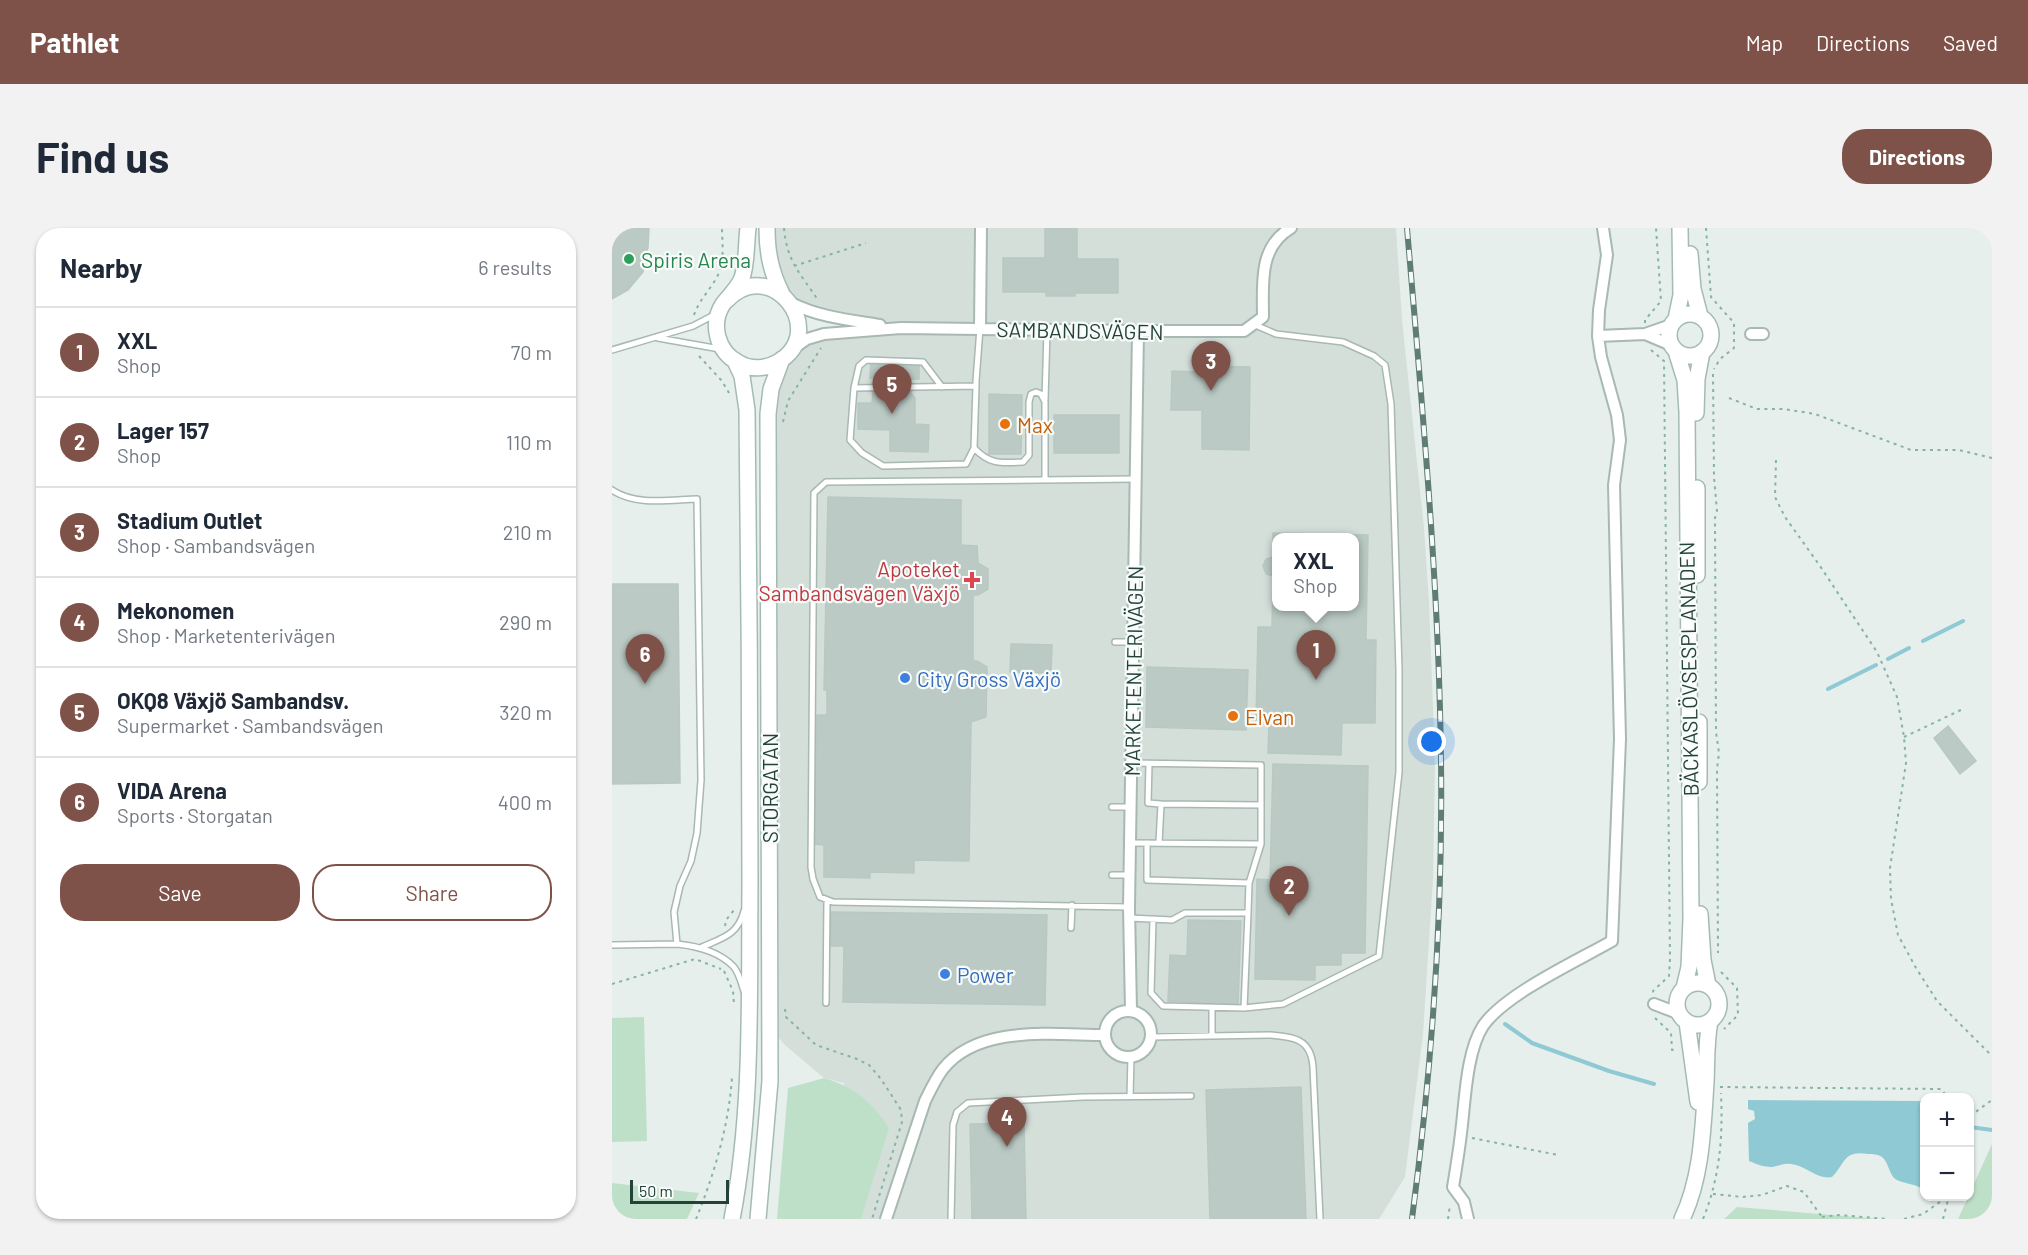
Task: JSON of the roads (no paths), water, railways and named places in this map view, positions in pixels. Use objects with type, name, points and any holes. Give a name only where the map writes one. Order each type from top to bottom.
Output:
[{"type":"main road","points":[[723,306],[741,278],[748,228]]},
{"type":"main road","name":"STORGATAN","points":[[758,1219],[770,1081],[771,1039],[768,414],[771,389],[796,341],[798,327],[796,315],[772,273],[768,259],[767,228]]},
{"type":"main road","name":"BÄCKASLÖVSESPLANADEN","points":[[1680,228],[1681,295],[1669,335],[1685,380],[1688,445],[1691,919],[1689,967],[1684,988]]},
{"type":"main road","name":"BÄCKASLÖVSESPLANADEN","points":[[1688,228],[1694,289],[1700,316],[1707,323],[1711,333],[1709,344],[1702,352],[1696,416],[1700,907],[1703,960],[1708,985]]},
{"type":"main road","points":[[723,306],[739,291],[754,286],[768,287],[786,299]]},
{"type":"main road","name":"STORGATAN","points":[[723,306],[717,330],[729,356],[742,376],[747,410],[749,1005],[747,1082],[732,1219]]},
{"type":"main road","points":[[1673,322],[1685,314],[1700,316]]},
{"type":"main road","points":[[1673,348],[1687,356],[1702,352]]},
{"type":"main road","points":[[729,356],[746,366],[758,368],[769,366],[787,355]]},
{"type":"main road","points":[[1682,1219],[1697,1175],[1702,1126],[1706,1044],[1710,1021],[1717,1012],[1719,1001],[1715,991],[1708,985],[1697,983],[1684,988],[1677,1000],[1684,1018],[1702,1126]]},
{"type":"main road","points":[[1684,1018],[1699,1025],[1710,1021]]},
{"type":"street","points":[[981,228],[981,328]]},
{"type":"street","points":[[1468,1219],[1464,1203],[1453,1187],[1467,1078],[1476,1042],[1483,1026],[1498,1010],[1518,995],[1612,941],[1620,739],[1614,485],[1620,440],[1617,415],[1601,357],[1598,336],[1606,255],[1603,228]]},
{"type":"street","points":[[1253,324],[1263,317],[1262,267],[1269,251],[1285,230]]},
{"type":"street","name":"SAMBANDSVÄGEN","points":[[786,299],[810,313],[901,328]]},
{"type":"street","points":[[1598,336],[1645,333],[1673,322]]},
{"type":"street","name":"SAMBANDSVÄGEN","points":[[787,355],[807,339],[824,334],[901,328],[1244,331],[1253,324]]},
{"type":"street","name":"MARKETENTERIVÄGEN","points":[[1131,1011],[1129,907],[1138,331]]},
{"type":"street","points":[[1645,333],[1673,348]]},
{"type":"street","points":[[1751,334],[1763,334]]},
{"type":"street","points":[[1654,1004],[1684,1018]]},
{"type":"street","points":[[1124,1011],[1131,1011],[1144,1017],[1150,1030],[1150,1037],[1144,1050],[1131,1056],[1116,1054],[1110,1049],[1105,1028],[1112,1017],[1124,1011]]},
{"type":"street","points":[[886,1219],[934,1082],[959,1054],[987,1040],[1011,1036],[1105,1035]]},
{"type":"lane","points":[[612,350],[693,326],[709,318],[723,306]]},
{"type":"lane","points":[[1153,919],[1151,993],[1163,1006],[1244,1008],[1283,1004],[1379,956],[1399,772],[1399,670],[1390,404],[1385,365],[1374,356],[1343,342],[1276,334],[1253,324]]},
{"type":"lane","points":[[942,387],[923,362],[866,360],[859,366],[854,388],[850,440],[862,453],[883,466],[966,464],[974,448],[981,328]]},
{"type":"lane","points":[[1045,480],[1047,330]]},
{"type":"lane","points":[[657,337],[729,356]]},
{"type":"lane","points":[[854,388],[976,386]]},
{"type":"lane","points":[[974,448],[983,458],[995,463],[1023,462],[1029,455],[1031,394],[1036,392],[1041,394],[1045,402]]},
{"type":"lane","points":[[1129,907],[833,902],[820,897],[811,867],[814,493],[826,482],[1136,479]]},
{"type":"lane","points":[[612,490],[622,497],[648,501],[697,499],[701,780],[697,833],[691,861],[680,886],[674,912],[676,944]]},
{"type":"lane","points":[[1115,642],[1133,642]]},
{"type":"lane","points":[[1131,763],[1261,765],[1261,844],[1249,883],[1244,1008]]},
{"type":"lane","points":[[1149,764],[1148,803],[1261,805]]},
{"type":"lane","points":[[1160,843],[1161,804]]},
{"type":"lane","points":[[1113,807],[1131,807]]},
{"type":"lane","points":[[1130,843],[1261,844]]},
{"type":"lane","points":[[1148,843],[1147,880],[1249,883]]},
{"type":"lane","points":[[1112,875],[1130,875]]},
{"type":"lane","points":[[702,947],[731,934],[742,919],[750,887]]},
{"type":"lane","points":[[826,1003],[827,900]]},
{"type":"lane","points":[[1071,928],[1072,905]]},
{"type":"lane","points":[[1130,918],[1172,920],[1185,913],[1248,914]]},
{"type":"lane","points":[[612,945],[676,944],[702,947],[733,966],[749,1005]]},
{"type":"lane","points":[[1212,1007],[1212,1035]]},
{"type":"lane","points":[[1150,1037],[1287,1036],[1300,1041],[1309,1049],[1313,1067],[1320,1219]]},
{"type":"lane","points":[[1130,1097],[1131,1056]]},
{"type":"lane","points":[[951,1219],[952,1125],[963,1105],[968,1102],[1191,1096]]},
{"type":"water","points":[[1748,1100],[1920,1101],[1920,1188],[1894,1178],[1884,1159],[1875,1154],[1860,1153],[1849,1156],[1832,1177],[1818,1175],[1792,1164],[1769,1167],[1749,1161],[1748,1123],[1755,1119],[1754,1111],[1748,1109]]},
{"type":"waterway","points":[[1923,641],[1963,621]]},
{"type":"waterway","points":[[1888,659],[1909,648]]},
{"type":"waterway","points":[[1828,689],[1876,665]]},
{"type":"waterway","points":[[1505,1024],[1532,1043],[1609,1071],[1654,1084]]},
{"type":"waterway","points":[[1974,1128],[1992,1130]]},
{"type":"railway","points":[[1407,228],[1433,561],[1441,761],[1440,876],[1435,990],[1412,1219]]},
{"type":"place","name":"Spiris Arena","points":[[629,259]]},
{"type":"place","name":"Stadium Outlet","points":[[1211,391]]},
{"type":"place","name":"OKQ8 Växjö Sambandsv.","points":[[892,414]]},
{"type":"place","name":"Max","points":[[1005,424]]},
{"type":"place","name":"Apoteket Sambandsvägen Växjö","points":[[972,580]]},
{"type":"place","name":"City Gross Växjö","points":[[905,678]]},
{"type":"place","name":"XXL","points":[[1316,680]]},
{"type":"place","name":"VIDA Arena","points":[[645,684]]},
{"type":"place","name":"Elvan","points":[[1233,716]]},
{"type":"place","name":"Lager 157","points":[[1289,916]]},
{"type":"place","name":"Power","points":[[945,974]]},
{"type":"place","name":"Mekonomen","points":[[1007,1147]]}]
